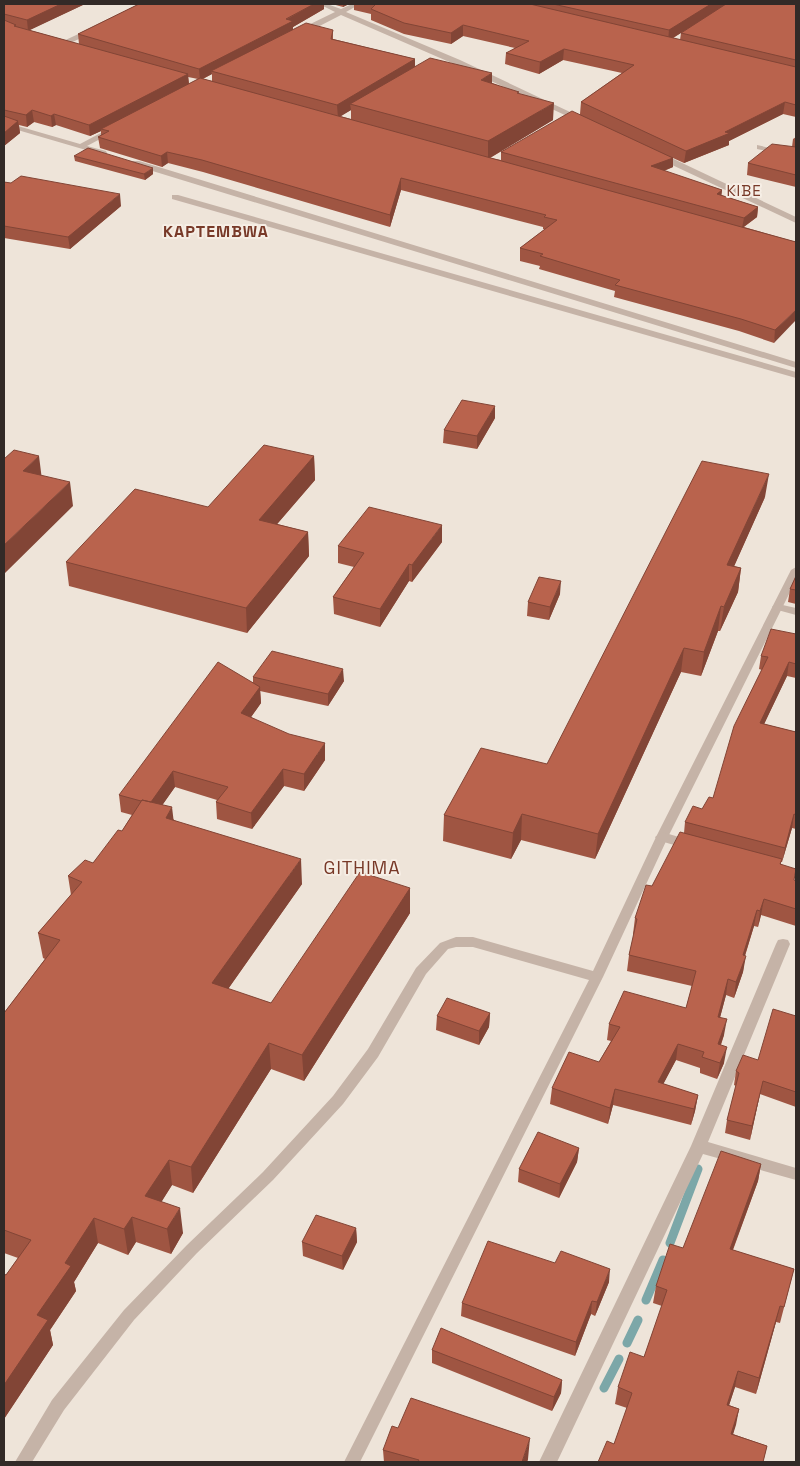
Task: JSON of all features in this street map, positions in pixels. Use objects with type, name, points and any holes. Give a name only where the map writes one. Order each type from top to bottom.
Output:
[{"type":"street","points":[[322,4],[457,62],[568,117],[589,123]]},
{"type":"street","points":[[291,38],[357,4]]},
{"type":"street","points":[[61,44],[96,29]]},
{"type":"street","points":[[51,41],[79,49]]},
{"type":"street","points":[[438,66],[457,62]]},
{"type":"street","points":[[4,124],[110,155]]},
{"type":"street","points":[[81,146],[123,124]]},
{"type":"street","points":[[652,152],[796,220]]},
{"type":"street","points":[[129,161],[795,362]]},
{"type":"street","points":[[778,607],[796,612]]},
{"type":"street","points":[[662,837],[700,848]]},
{"type":"street","points":[[548,1462],[699,1146],[782,944]]},
{"type":"street","points":[[699,1146],[796,1174]]},
{"type":"lane","points":[[760,147],[796,156]]},
{"type":"lane","points":[[175,197],[796,375]]},
{"type":"lane","points":[[352,1462],[597,977],[662,837],[796,570]]},
{"type":"lane","points":[[23,1462],[58,1405],[129,1315],[192,1248],[268,1176],[338,1100],[373,1053],[420,971],[444,946],[456,942],[473,942],[597,977]]},
{"type":"building","points":[[4,4],[61,4],[27,20],[4,14]]},
{"type":"building","points":[[139,4],[314,4],[286,19],[293,21],[199,69],[78,34]]},
{"type":"building","points":[[376,4],[530,4],[796,67],[796,105],[785,102],[725,132],[730,133],[686,151],[581,102],[634,65],[564,49],[540,62],[506,53],[529,41],[463,25],[451,33],[404,23],[371,9]]},
{"type":"building","points":[[553,4],[711,4],[669,30]]},
{"type":"building","points":[[726,4],[796,4],[796,60],[681,33]]},
{"type":"building","points":[[4,20],[16,25],[14,26],[188,74],[89,125],[54,114],[51,116],[32,110],[26,115],[4,110]]},
{"type":"building","points":[[306,23],[333,30],[331,39],[415,59],[337,105],[211,71]]},
{"type":"building","points":[[430,58],[492,73],[481,80],[519,92],[517,93],[554,103],[488,141],[350,104]]},
{"type":"building","points":[[200,78],[796,242],[796,310],[775,330],[615,285],[620,280],[540,256],[543,254],[520,248],[557,220],[544,217],[546,215],[401,178],[390,215],[202,160],[167,152],[161,156],[98,137],[109,131],[101,129]]},
{"type":"building","points":[[572,111],[673,158],[651,166],[722,190],[717,194],[758,207],[744,218],[501,152]]},
{"type":"building","points":[[4,116],[18,121],[4,133]]},
{"type":"building","points":[[772,144],[796,147],[796,175],[748,163]]},
{"type":"building","points":[[88,148],[153,168],[144,174],[74,156]]},
{"type":"building","points":[[21,176],[120,194],[68,237],[4,226],[4,182],[11,183]]},
{"type":"building","points":[[462,400],[495,406],[477,436],[444,430]]},
{"type":"building","points":[[264,445],[314,456],[259,520],[308,532],[246,608],[66,562],[135,489],[208,507]]},
{"type":"building","points":[[14,450],[39,456],[23,471],[70,482],[4,545],[4,459]]},
{"type":"building","points":[[702,461],[769,474],[727,565],[741,568],[724,607],[721,606],[704,652],[684,648],[598,834],[522,814],[513,833],[444,815],[481,748],[547,764]]},
{"type":"building","points":[[369,507],[442,525],[412,565],[409,564],[380,609],[333,597],[364,553],[338,546]]},
{"type":"building","points":[[796,576],[796,590],[790,589]]},
{"type":"building","points":[[539,577],[561,581],[550,607],[528,602]]},
{"type":"building","points":[[771,629],[796,634],[796,664],[789,662],[760,723],[796,732],[796,815],[794,814],[785,848],[685,822],[693,806],[702,809],[709,797],[713,798],[734,726],[768,657],[761,656]]},
{"type":"building","points":[[272,651],[343,669],[328,694],[253,677]]},
{"type":"building","points":[[218,662],[260,687],[241,713],[289,734],[325,743],[304,774],[283,769],[251,813],[216,802],[228,787],[173,771],[151,802],[119,795]]},
{"type":"building","points":[[142,800],[172,807],[166,818],[301,859],[212,983],[271,1003],[360,872],[410,888],[302,1055],[269,1043],[191,1167],[169,1160],[145,1196],[180,1208],[167,1229],[132,1217],[124,1229],[94,1218],[65,1263],[71,1266],[37,1315],[48,1320],[4,1385],[4,1274],[6,1275],[31,1240],[4,1230],[4,1013],[60,940],[38,933],[82,882],[68,876],[85,860],[93,863],[118,830],[122,831]]},
{"type":"building","points":[[680,832],[782,859],[780,864],[796,869],[794,880],[796,881],[796,909],[764,899],[760,911],[757,910],[743,955],[746,956],[736,982],[728,979],[718,1017],[727,1019],[718,1044],[727,1047],[720,1063],[702,1057],[704,1052],[678,1044],[658,1082],[698,1095],[694,1109],[615,1089],[610,1108],[552,1088],[569,1052],[599,1062],[620,1027],[609,1024],[624,991],[686,1008],[696,971],[629,955],[637,919],[635,918],[646,885],[652,886]]},
{"type":"building","points":[[447,998],[490,1013],[479,1031],[437,1016]]},
{"type":"building","points":[[773,1009],[796,1016],[796,1092],[763,1081],[752,1126],[727,1120],[739,1073],[736,1071],[743,1055],[758,1060]]},
{"type":"building","points":[[538,1132],[579,1148],[560,1184],[519,1169]]},
{"type":"building","points":[[721,1151],[761,1164],[730,1249],[794,1269],[784,1307],[780,1306],[759,1378],[738,1371],[727,1405],[739,1409],[731,1434],[767,1446],[763,1462],[598,1462],[607,1441],[614,1444],[632,1393],[618,1387],[630,1352],[644,1357],[667,1290],[656,1286],[670,1244],[683,1248]]},
{"type":"building","points":[[316,1215],[356,1228],[342,1256],[302,1242]]},
{"type":"building","points":[[488,1241],[555,1263],[561,1251],[610,1269],[597,1302],[592,1301],[576,1342],[462,1303]]},
{"type":"building","points":[[441,1328],[562,1380],[554,1397],[432,1350]]},
{"type":"building","points":[[411,1398],[530,1438],[522,1462],[418,1462],[419,1460],[383,1450],[392,1426],[398,1428]]},
{"type":"waterway","points":[[670,1243],[698,1169]]},
{"type":"waterway","points":[[646,1300],[663,1260]]},
{"type":"waterway","points":[[627,1343],[638,1320]]},
{"type":"waterway","points":[[604,1388],[619,1359]]},
{"type":"district","name":"KIBE","points":[[744,190]]},
{"type":"district","name":"KAPTEMBWA","points":[[216,231]]},
{"type":"district","name":"GITHIMA","points":[[362,867]]}]
